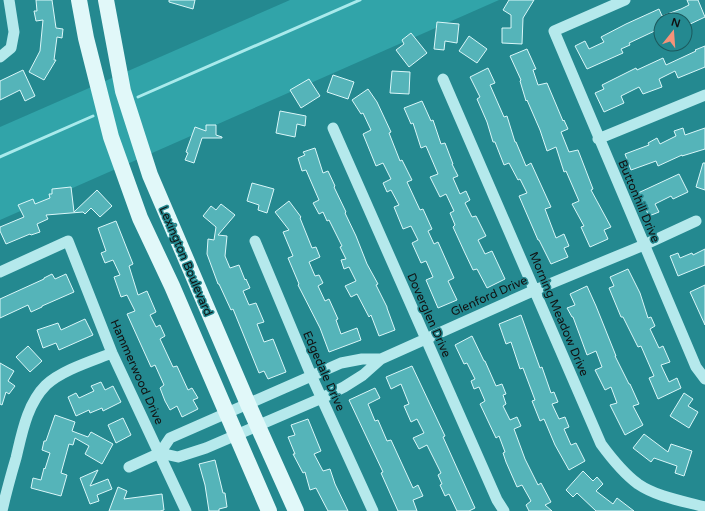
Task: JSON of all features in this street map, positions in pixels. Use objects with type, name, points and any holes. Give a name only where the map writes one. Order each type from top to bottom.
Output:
[{"type":"street","points":[[0,57],[11,48],[14,32],[9,0]]},
{"type":"street","name":"Lexington Boulevard","points":[[79,0],[86,38],[111,137],[127,184],[140,218],[172,286],[269,511]]},
{"type":"street","name":"Lexington Boulevard","points":[[106,0],[123,91],[150,175],[248,404],[296,511]]},
{"type":"street","name":"Buttonhill Drive","points":[[625,0],[554,31],[598,139],[696,367],[705,379]]},
{"type":"street","name":"Morning Meadow Drive","points":[[443,79],[601,444],[624,472],[640,485],[660,494],[705,507]]},
{"type":"street","points":[[598,139],[705,95]]},
{"type":"street","name":"Doverglen Drive","points":[[333,128],[425,339],[497,500],[504,511]]},
{"type":"street","points":[[127,184],[150,175]]},
{"type":"street","name":"Glenford Drive","points":[[160,452],[178,457],[206,448],[258,426],[344,387],[363,375],[381,359],[535,290],[696,221]]},
{"type":"street","name":"Edgedale Drive","points":[[254,241],[311,375],[373,511]]},
{"type":"street","name":"Hammerwood Drive","points":[[0,272],[68,242],[112,353],[160,452],[186,511]]},
{"type":"street","points":[[2,511],[29,411],[36,399],[47,385],[62,375],[112,353]]},
{"type":"street","name":"Glenford Drive","points":[[129,467],[160,452],[170,438],[311,375],[341,363],[362,358],[381,359]]},
{"type":"green space","points":[[290,0],[499,0],[0,220],[0,127]]},
{"type":"building","points":[[36,0],[52,0],[56,28],[63,29],[62,38],[57,37],[54,60],[56,60],[44,80],[29,72],[40,51],[43,20],[36,21],[34,11],[37,11]]},
{"type":"building","points":[[169,0],[195,0],[193,9],[169,2]]},
{"type":"building","points":[[509,0],[534,0],[523,18],[522,44],[502,43],[502,28],[511,28],[511,15],[503,10]]},
{"type":"building","points":[[687,0],[698,0],[705,17],[693,23],[693,12],[673,12],[689,5]]},
{"type":"building","points":[[659,9],[660,12],[653,12],[653,32],[629,43],[630,45],[621,49],[623,53],[587,69],[575,46],[585,41],[589,49],[604,42],[601,37]]},
{"type":"building","points":[[437,22],[459,24],[457,43],[445,41],[444,50],[434,49]]},
{"type":"building","points":[[411,33],[427,53],[409,67],[396,50],[404,44],[402,40]]},
{"type":"building","points":[[469,36],[487,49],[477,63],[459,51]]},
{"type":"building","points":[[705,46],[705,67],[678,78],[675,71],[659,79],[662,87],[643,94],[639,87],[621,96],[624,103],[604,112],[595,93],[604,89],[602,85],[636,68],[637,70],[663,58],[666,65]]},
{"type":"building","points":[[527,49],[536,69],[533,70],[538,85],[547,83],[563,121],[564,120],[568,129],[561,132],[569,152],[578,150],[593,189],[591,190],[611,227],[604,230],[608,239],[590,247],[581,227],[584,226],[572,204],[579,201],[566,171],[564,172],[556,147],[547,151],[540,130],[527,100],[526,101],[520,81],[521,80],[510,56]]},
{"type":"building","points":[[488,68],[495,83],[490,85],[504,117],[507,116],[515,142],[526,166],[531,163],[551,207],[545,209],[556,238],[564,234],[569,246],[564,248],[568,257],[551,264],[538,240],[519,196],[527,193],[520,179],[518,180],[509,163],[504,165],[495,142],[493,142],[487,122],[477,99],[480,97],[470,77]]},
{"type":"building","points":[[23,70],[35,96],[25,101],[20,90],[0,100],[0,81]]},
{"type":"building","points":[[392,71],[410,72],[409,94],[390,93]]},
{"type":"building","points":[[333,75],[354,82],[348,99],[327,92]]},
{"type":"building","points":[[309,79],[320,96],[301,108],[290,90]]},
{"type":"building","points":[[368,89],[377,102],[391,132],[389,133],[400,161],[402,160],[412,180],[407,182],[420,210],[423,209],[432,229],[428,231],[434,244],[438,242],[454,278],[448,281],[457,300],[438,308],[426,280],[433,277],[426,261],[421,263],[412,243],[418,240],[411,226],[403,229],[394,207],[399,205],[391,190],[387,192],[383,183],[391,179],[383,163],[376,166],[363,134],[371,130],[363,113],[361,114],[352,100]]},
{"type":"building","points":[[422,101],[431,121],[433,120],[441,144],[445,143],[458,176],[453,178],[460,194],[466,191],[470,200],[465,203],[472,217],[476,216],[486,236],[478,240],[485,254],[492,251],[505,279],[487,288],[477,269],[473,270],[464,251],[453,227],[455,225],[450,213],[454,211],[446,194],[440,197],[430,177],[438,174],[426,146],[421,148],[413,123],[411,124],[404,108]]},
{"type":"building","points":[[280,111],[306,116],[305,126],[297,124],[295,137],[276,133]]},
{"type":"building","points":[[206,125],[216,125],[216,135],[222,138],[202,138],[194,163],[185,160],[188,153],[186,152],[195,127],[206,131]]},
{"type":"building","points":[[683,128],[685,135],[705,128],[705,149],[682,155],[658,166],[656,161],[631,170],[625,154],[649,145],[648,143],[657,138],[660,144],[676,136],[674,131]]},
{"type":"building","points":[[315,148],[323,173],[328,171],[335,186],[334,187],[367,264],[378,284],[376,285],[387,307],[395,330],[379,336],[371,315],[369,317],[357,294],[351,297],[345,286],[356,281],[349,267],[344,269],[341,260],[346,259],[340,247],[342,246],[329,220],[327,221],[323,212],[319,214],[313,203],[319,200],[306,170],[302,171],[298,158],[305,155],[303,152]]},
{"type":"building","points":[[703,163],[705,163],[705,190],[696,187]]},
{"type":"building","points":[[679,174],[688,192],[673,199],[671,196],[655,204],[659,212],[649,216],[638,193]]},
{"type":"building","points":[[252,183],[274,189],[267,213],[258,210],[259,205],[247,201]]},
{"type":"building","points":[[71,187],[74,212],[97,190],[112,206],[100,217],[91,208],[85,214],[83,212],[46,215],[48,219],[37,224],[40,232],[30,234],[6,244],[0,231],[0,227],[24,217],[18,205],[33,199],[35,204],[50,198],[49,194],[52,194],[52,189]]},
{"type":"building","points":[[289,201],[301,217],[300,218],[312,248],[316,247],[320,257],[309,262],[315,276],[319,275],[323,283],[318,286],[325,301],[329,299],[338,319],[336,320],[341,334],[357,328],[361,340],[329,352],[320,328],[298,285],[299,284],[288,258],[293,256],[283,232],[289,230],[275,212]]},
{"type":"building","points":[[221,204],[235,215],[218,235],[227,236],[225,256],[230,268],[239,265],[250,288],[243,291],[249,305],[256,303],[264,322],[257,324],[264,342],[273,339],[286,372],[268,379],[264,371],[259,373],[233,309],[231,310],[218,284],[207,254],[208,239],[214,240],[216,227],[203,216],[211,206],[216,210]]},
{"type":"building","points":[[116,221],[133,264],[129,266],[138,295],[147,291],[156,312],[150,315],[156,327],[160,325],[165,336],[160,339],[173,367],[177,366],[188,390],[192,388],[198,398],[193,400],[198,409],[182,417],[177,406],[170,410],[165,401],[160,388],[164,385],[155,365],[151,367],[127,314],[135,311],[127,295],[121,297],[114,277],[120,275],[113,260],[105,263],[101,253],[106,251],[98,228]]},
{"type":"building","points":[[705,249],[705,265],[678,276],[670,256],[678,253],[680,258],[692,253],[693,255]]},
{"type":"building","points":[[628,269],[640,293],[648,318],[651,317],[655,326],[650,329],[659,348],[663,346],[670,362],[661,365],[669,382],[677,378],[681,388],[658,399],[649,378],[654,376],[641,346],[638,347],[623,317],[621,317],[609,288],[614,286],[610,277]]},
{"type":"building","points":[[52,274],[55,279],[66,274],[74,292],[31,312],[28,305],[0,318],[0,299]]},
{"type":"building","points":[[705,285],[705,325],[690,292]]},
{"type":"building","points":[[587,286],[615,356],[639,404],[633,406],[643,425],[625,435],[610,405],[617,403],[611,387],[605,390],[595,370],[602,367],[596,351],[587,355],[573,317],[567,308],[575,305],[570,294]]},
{"type":"building","points":[[521,315],[540,368],[542,367],[551,393],[554,392],[558,402],[552,404],[559,419],[565,417],[569,427],[564,429],[571,445],[576,443],[585,461],[569,470],[555,445],[544,419],[540,421],[532,401],[535,400],[523,368],[520,369],[511,342],[506,344],[499,324]]},
{"type":"building","points":[[85,319],[93,335],[59,350],[56,343],[43,348],[37,330],[58,323],[61,330]]},
{"type":"building","points":[[472,336],[496,386],[502,384],[506,394],[503,395],[506,404],[503,406],[510,420],[517,417],[521,426],[514,429],[525,459],[538,485],[541,483],[551,502],[545,505],[552,511],[529,511],[526,505],[531,501],[522,485],[517,487],[506,462],[503,453],[505,452],[499,436],[496,438],[480,404],[485,401],[479,387],[474,389],[471,381],[475,379],[467,363],[464,364],[455,345]]},
{"type":"building","points":[[28,346],[42,361],[30,372],[16,357]]},
{"type":"building","points":[[0,363],[14,371],[8,381],[15,386],[9,394],[6,392],[2,405],[0,404]]},
{"type":"building","points":[[412,366],[445,436],[443,437],[475,508],[469,511],[457,511],[449,494],[445,496],[440,485],[442,484],[438,475],[441,473],[427,445],[419,449],[413,438],[424,433],[417,419],[411,422],[404,406],[409,404],[401,384],[391,389],[386,377]]},
{"type":"building","points":[[101,382],[105,390],[113,386],[121,402],[103,411],[102,408],[90,413],[89,410],[76,416],[68,397],[76,393],[79,398],[94,391],[91,386]]},
{"type":"building","points":[[375,388],[380,398],[368,404],[375,421],[378,420],[387,441],[391,440],[413,488],[418,485],[423,496],[413,500],[417,511],[398,511],[381,473],[383,472],[349,400]]},
{"type":"building","points":[[684,393],[693,399],[688,406],[698,412],[689,428],[670,416]]},
{"type":"building","points":[[55,415],[75,422],[72,431],[88,437],[91,432],[113,444],[102,464],[85,454],[89,446],[75,438],[73,445],[69,444],[61,473],[67,475],[61,496],[31,488],[33,478],[41,480],[44,468],[45,469],[50,453],[42,450],[44,441],[46,441]]},
{"type":"building","points":[[123,418],[131,435],[116,443],[108,425]]},
{"type":"building","points":[[308,419],[321,451],[314,454],[323,471],[330,469],[335,484],[348,511],[328,511],[316,488],[310,490],[305,472],[303,473],[293,454],[295,454],[288,437],[295,435],[291,425]]},
{"type":"building","points":[[644,434],[668,452],[671,444],[692,451],[684,476],[675,473],[677,466],[654,458],[651,462],[633,448]]},
{"type":"building","points":[[215,460],[223,493],[225,493],[227,507],[219,509],[219,511],[209,511],[205,485],[199,464]]},
{"type":"building","points":[[98,470],[90,486],[108,479],[112,489],[97,495],[99,501],[90,504],[80,478]]},
{"type":"building","points":[[583,471],[593,481],[597,477],[603,484],[596,491],[613,504],[617,498],[634,511],[596,511],[577,493],[573,497],[566,490]]},
{"type":"building","points":[[118,487],[127,491],[124,499],[162,494],[164,510],[109,511]]},
{"type":"waterway","points":[[138,97],[360,0]]},
{"type":"waterway","points":[[0,157],[93,116]]}]
